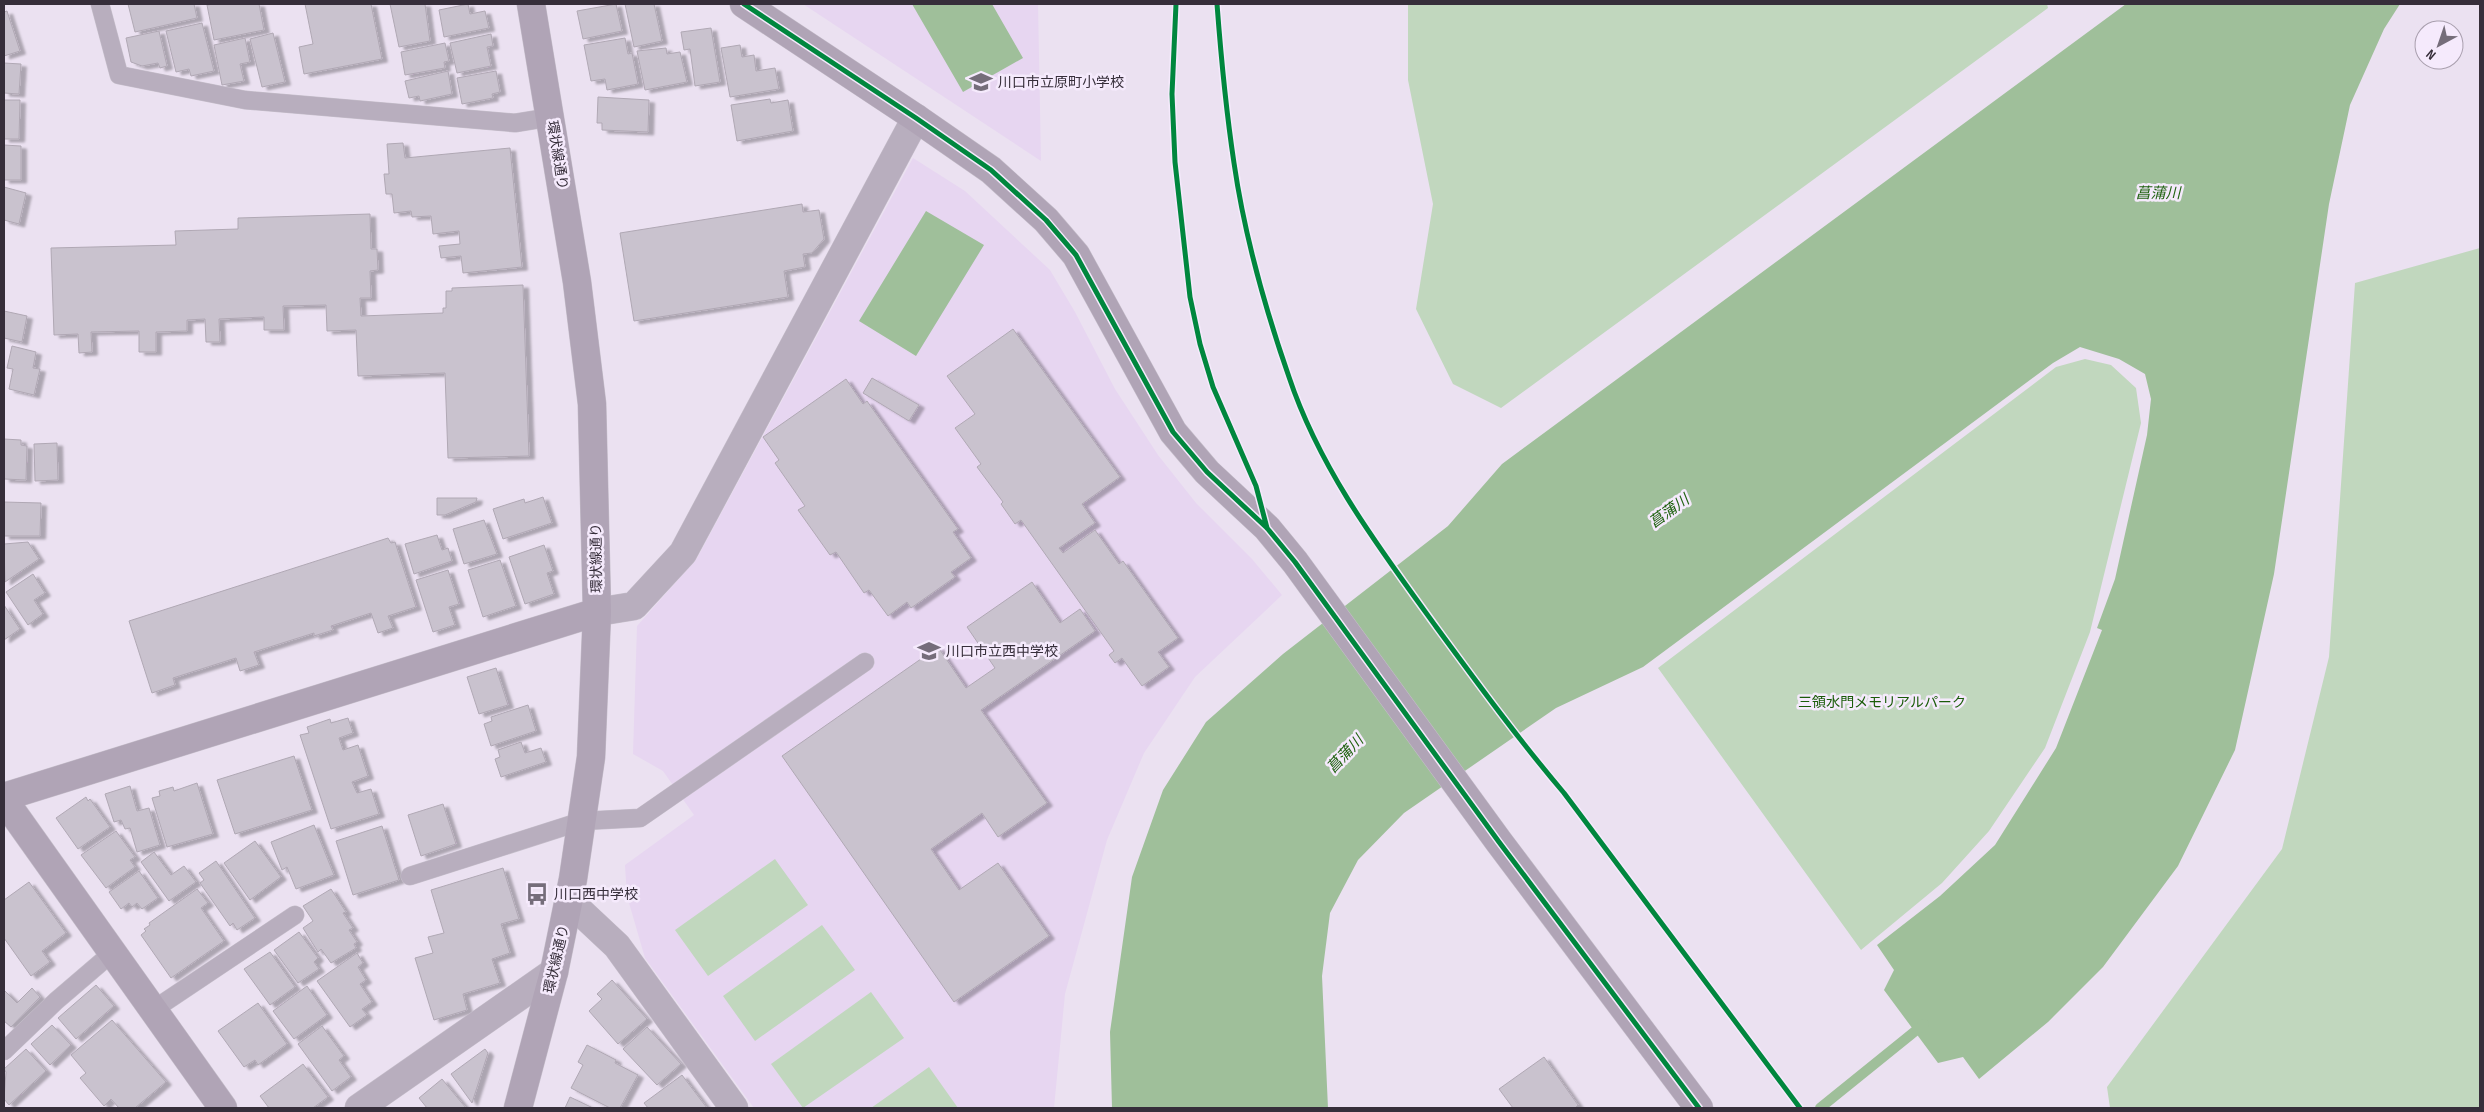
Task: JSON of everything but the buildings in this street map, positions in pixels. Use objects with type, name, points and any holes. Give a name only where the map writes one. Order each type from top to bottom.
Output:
[{"type":"street","name":"環状線通り","points":[[518,1108],[554,972],[569,900],[582,821],[591,757],[597,612],[592,404],[577,282],[552,117],[531,4]]},
{"type":"street","points":[[744,4],[992,170],[1046,220],[1076,255],[1173,432],[1207,472],[1267,528],[1295,562],[1499,842],[1699,1108]]},
{"type":"street","points":[[223,1108],[4,798],[597,612],[634,606],[683,553],[916,118]]},
{"type":"street","points":[[569,900],[617,946],[734,1108]]},
{"type":"street","points":[[359,1108],[554,972]]},
{"type":"lane","points":[[100,4],[119,75],[245,100],[515,123],[552,117]]},
{"type":"lane","points":[[410,876],[582,821],[640,818],[865,662]]},
{"type":"lane","points":[[153,1010],[295,915]]},
{"type":"lane","points":[[4,1051],[112,952]]},
{"type":"shaded area","name":"川口市立原町小学校","points":[[803,4],[1038,4],[1041,161]]},
{"type":"shaded area","name":"川口市立西中学校","points":[[913,158],[965,191],[1050,270],[1075,312],[1115,389],[1158,455],[1196,503],[1252,559],[1282,595],[1195,677],[1144,753],[1107,840],[1065,994],[1054,1108],[754,1108],[645,958],[627,896],[625,865],[694,815],[663,771],[633,754],[637,626],[697,558]]},
{"type":"green space","points":[[1408,4],[2047,4],[2048,8],[1501,408],[1453,384],[1416,309],[1433,204],[1408,80]]},
{"type":"green space","points":[[2480,248],[2480,1108],[2110,1108],[2107,1087],[2282,849],[2329,657],[2355,283]]},
{"type":"green space","name":"三領水門メモリアルパーク","points":[[2085,359],[2111,365],[2136,388],[2141,423],[2090,632],[2045,748],[1989,831],[1942,883],[1861,950],[1658,668],[2056,367]]},
{"type":"green space","points":[[775,859],[808,905],[708,976],[675,930]]},
{"type":"green space","points":[[822,925],[855,970],[755,1041],[723,996]]},
{"type":"green space","points":[[871,992],[904,1038],[803,1108],[771,1064]]},
{"type":"green space","points":[[929,1067],[958,1108],[871,1108]]},
{"type":"water","points":[[912,4],[992,4],[1023,58],[963,92]]},
{"type":"water","name":"菖蒲川","points":[[2126,4],[2400,4],[2384,29],[2350,105],[2329,204],[2274,574],[2235,750],[2178,866],[2103,967],[2048,1022],[1979,1079],[1963,1057],[1938,1063],[1884,990],[1894,970],[1877,945],[1940,896],[1995,845],[2056,748],[2102,630],[2097,628],[2115,579],[2147,435],[2151,399],[2145,374],[2119,359],[2080,347],[2053,363],[1643,667],[1556,708],[1404,813],[1358,860],[1330,913],[1322,976],[1328,1108],[1112,1108],[1110,1032],[1132,877],[1163,790],[1206,722],[1283,654],[1448,526],[1502,464]]},
{"type":"water","points":[[926,211],[984,245],[916,356],[859,321]]},
{"type":"waterway","points":[[1820,1108],[1924,1024]]},
{"type":"cycle path","points":[[744,4],[991,170],[1046,220],[1076,255],[1173,432],[1207,472],[1267,528],[1295,562],[1499,842],[1699,1108]]},
{"type":"cycle path","points":[[1176,4],[1172,94],[1175,162],[1190,297],[1200,344],[1213,387],[1256,486],[1267,528]]},
{"type":"cycle path","points":[[1217,4],[1231,143],[1238,189],[1250,244],[1280,352],[1302,411],[1317,444],[1353,508],[1394,569],[1483,691],[1564,793],[1800,1108]]},
{"type":"place","name":"川口市立原町小学校","points":[[981,82]]},
{"type":"place","name":"川口市立西中学校","points":[[929,651]]},
{"type":"place","name":"川口西中学校","points":[[537,894]]}]
